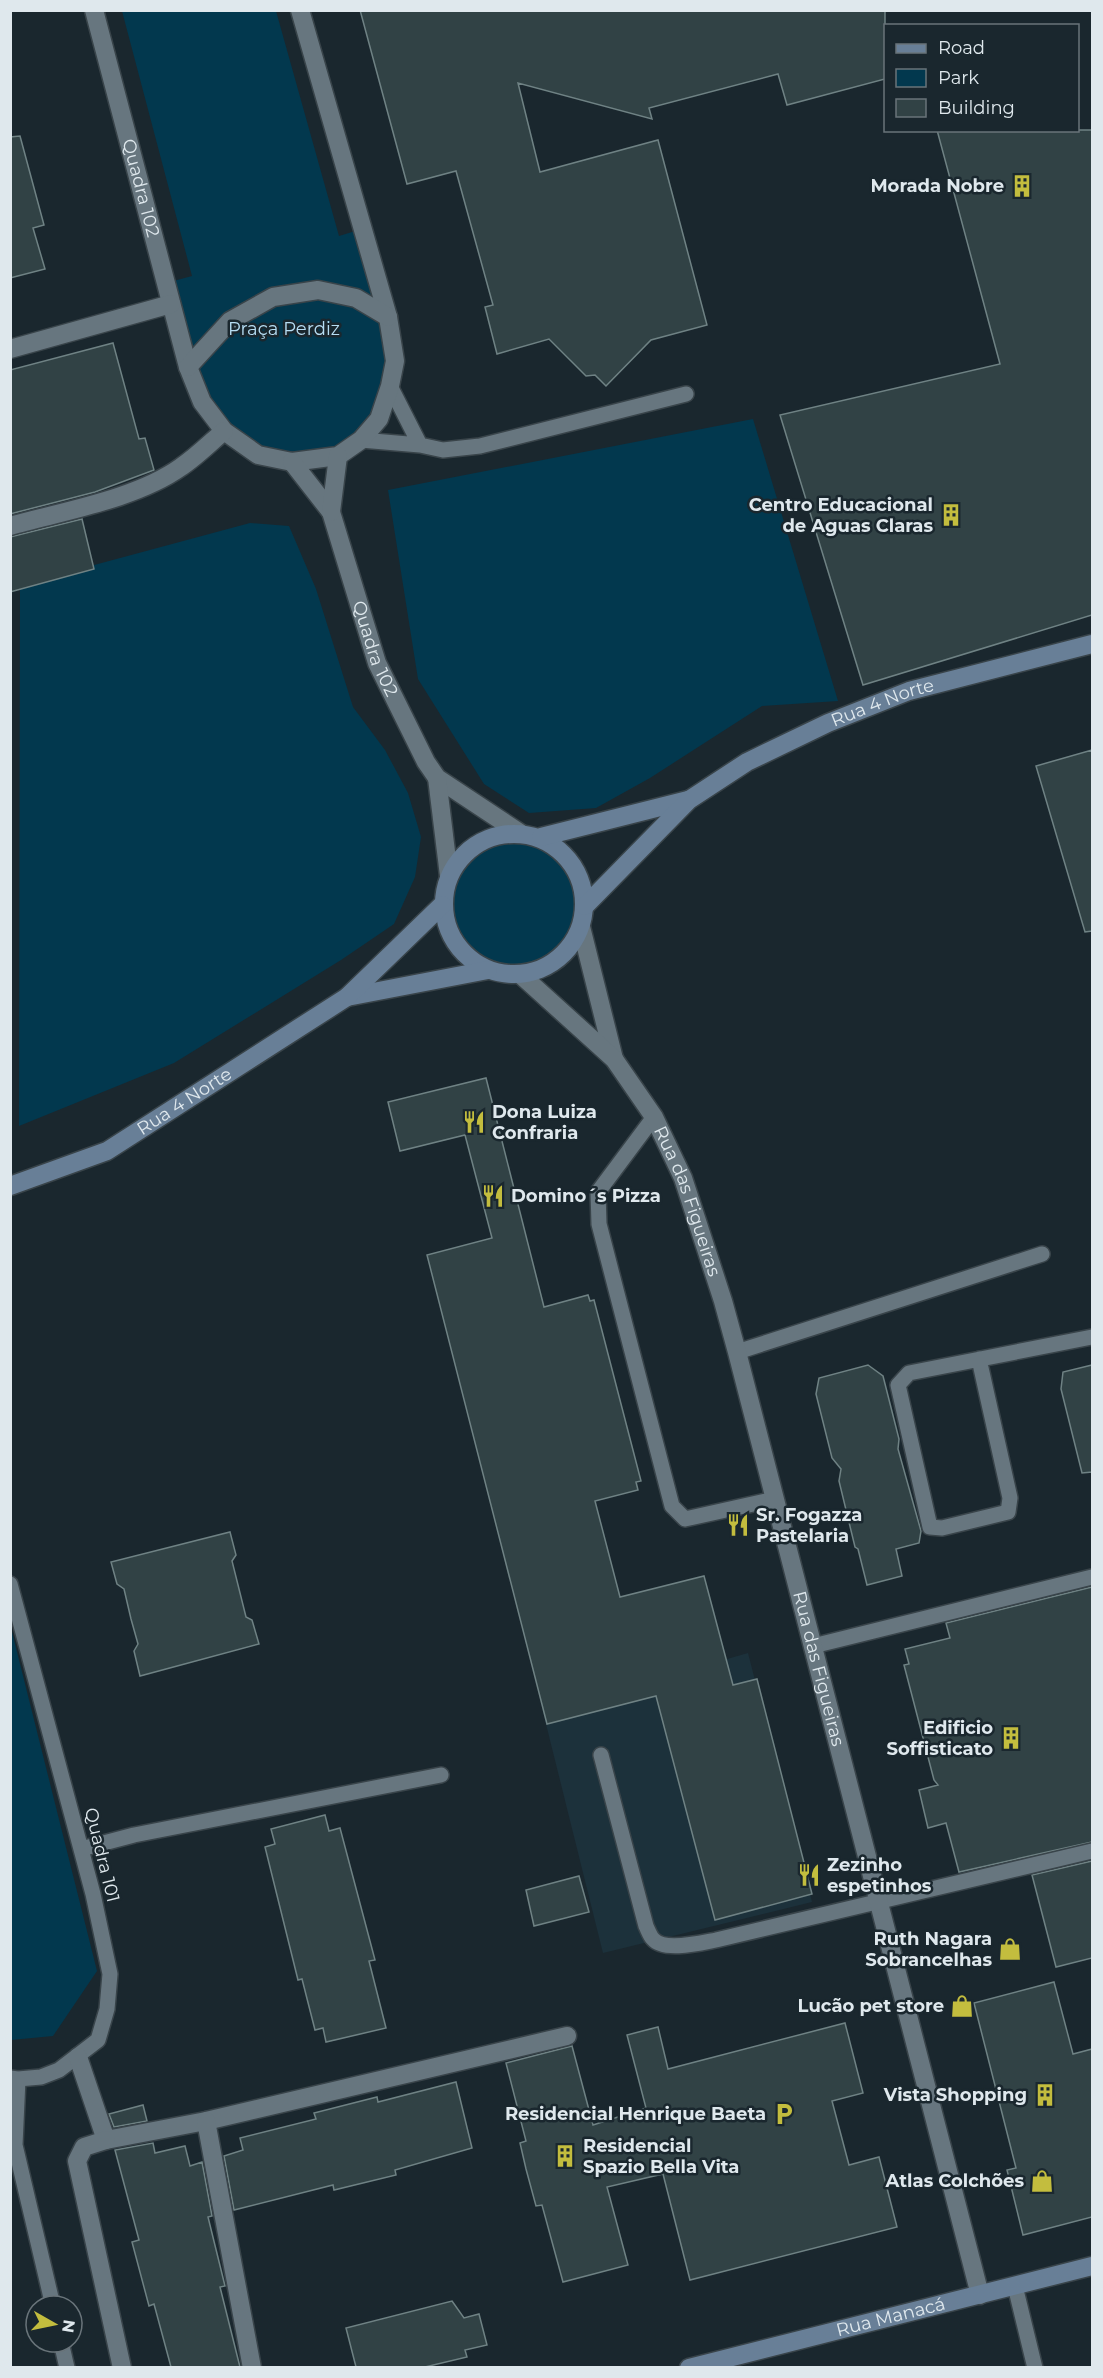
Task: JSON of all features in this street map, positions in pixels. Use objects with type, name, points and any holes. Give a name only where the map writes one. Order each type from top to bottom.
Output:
[{"type":"street","name":"Quadra 102","points":[[94,10],[188,367],[202,402],[224,431],[258,455],[292,462],[338,456],[361,440],[378,419],[390,386],[395,361],[388,317],[300,10]]},
{"type":"street","points":[[188,367],[230,321],[273,297],[318,290],[356,298],[388,317]]},
{"type":"street","points":[[10,349],[171,304]]},
{"type":"street","points":[[10,526],[100,502],[147,485],[181,468],[224,431]]},
{"type":"street","name":"Quadra 102","points":[[331,512],[338,456]]},
{"type":"street","name":"Quadra 102","points":[[292,462],[331,512],[377,663],[437,778],[449,876]]},
{"type":"street","name":"Rua 4 Norte","points":[[585,906],[689,800],[747,762],[828,723],[899,695],[1092,644]]},
{"type":"street","name":"Quadra 102","points":[[437,778],[520,833]]},
{"type":"street","name":"Rua 4 Norte","points":[[541,837],[689,800]]},
{"type":"street","points":[[520,833],[541,837],[559,848],[573,865],[582,884],[585,906],[581,927],[571,947],[555,962],[534,972],[511,975],[488,970],[469,958],[454,940],[442,905],[449,876],[461,857],[479,843],[498,834],[520,833]]},
{"type":"street","name":"Rua 4 Norte","points":[[10,1186],[106,1151],[347,997],[442,905]]},
{"type":"street","name":"Rua das Figueiras","points":[[581,927],[614,1059]]},
{"type":"street","name":"Rua 4 Norte","points":[[347,997],[488,970]]},
{"type":"street","name":"Rua das Figueiras","points":[[520,974],[614,1059],[654,1116],[683,1178],[723,1300],[737,1352],[980,2295]]},
{"type":"street","points":[[122,2367],[77,2161],[84,2147],[106,2140],[206,2121],[567,2036]]},
{"type":"street","points":[[78,2057],[106,2140]]},
{"type":"street","points":[[206,2121],[252,2367]]},
{"type":"street","name":"Rua Manacá","points":[[689,2367],[1092,2266]]},
{"type":"lane","points":[[390,386],[420,445]]},
{"type":"lane","points":[[361,440],[420,445],[443,450],[480,446],[686,394]]},
{"type":"lane","points":[[654,1116],[598,1192],[599,1224],[672,1506],[685,1519],[775,1499]]},
{"type":"lane","points":[[737,1352],[1042,1254]]},
{"type":"lane","points":[[979,1359],[1011,1498],[1008,1512],[942,1528],[930,1527],[898,1385],[909,1373],[979,1359],[1092,1337]]},
{"type":"lane","points":[[813,1646],[1092,1577]]},
{"type":"lane","name":"Quadra 101","points":[[10,1584],[81,1849],[110,1974],[107,2009],[98,2040],[59,2070],[41,2077],[14,2079]]},
{"type":"lane","points":[[601,1755],[646,1926],[653,1940],[662,1945],[676,1946],[716,1940],[1092,1851]]},
{"type":"lane","points":[[81,1849],[134,1835],[441,1775]]},
{"type":"lane","points":[[14,2079],[18,2191],[49,2294]]},
{"type":"lane","points":[[1015,2286],[1035,2367]]},
{"type":"shaded area","points":[[748,1653],[812,1902],[603,1953],[543,1712]]},
{"type":"green space","name":"Praça Perdiz","points":[[122,11],[276,11],[339,236],[362,229],[395,361],[379,419],[338,456],[258,455],[202,402],[166,283],[192,276]]},
{"type":"green space","points":[[753,419],[838,701],[762,706],[650,778],[596,808],[529,813],[484,784],[418,679],[388,490]]},
{"type":"green space","points":[[250,523],[289,526],[316,589],[353,707],[385,750],[408,793],[421,837],[415,877],[394,924],[341,960],[174,1063],[19,1126],[20,585]]},
{"type":"green space","points":[[514,834],[541,839],[564,854],[579,877],[584,904],[579,931],[564,954],[541,969],[514,974],[487,969],[464,954],[449,931],[444,904],[449,877],[464,854],[487,839]]},
{"type":"green space","points":[[11,1628],[97,1971],[53,2036],[11,2040]]},
{"type":"building","points":[[360,10],[885,10],[884,79],[787,105],[778,74],[649,108],[652,119],[518,83],[540,172],[658,140],[707,325],[651,340],[606,386],[595,375],[586,376],[549,339],[497,354],[485,307],[493,305],[456,171],[407,184]]},
{"type":"building","name":"Centro Educacional de Aguas Claras","points":[[1079,130],[1092,130],[1092,615],[863,685],[780,415],[1000,364],[938,132],[1079,132]]},
{"type":"building","points":[[20,136],[44,225],[33,228],[45,269],[10,278],[10,137]]},
{"type":"building","points":[[113,343],[139,439],[145,438],[154,470],[95,492],[10,514],[10,370]]},
{"type":"building","points":[[82,519],[94,569],[10,592],[10,537]]},
{"type":"building","points":[[1092,750],[1092,931],[1085,932],[1036,766]]},
{"type":"building","points":[[486,1078],[544,1307],[588,1295],[590,1301],[594,1300],[641,1481],[636,1482],[638,1490],[595,1501],[620,1597],[704,1576],[733,1685],[757,1679],[812,1894],[715,1920],[656,1696],[547,1724],[427,1255],[492,1238],[465,1135],[400,1151],[388,1102]]},
{"type":"building","points":[[868,1365],[883,1376],[899,1439],[898,1449],[921,1531],[919,1543],[896,1549],[902,1576],[867,1585],[839,1481],[841,1469],[832,1458],[816,1394],[819,1378]]},
{"type":"building","points":[[1092,1365],[1092,1472],[1082,1473],[1061,1389],[1063,1372]]},
{"type":"building","points":[[230,1532],[236,1555],[232,1561],[246,1617],[252,1620],[259,1644],[140,1676],[134,1651],[138,1644],[124,1589],[117,1584],[111,1562]]},
{"type":"building","name":"Edificio Soffisticato","points":[[1092,1587],[1092,1842],[959,1872],[946,1823],[928,1828],[919,1790],[938,1785],[934,1780],[904,1665],[909,1664],[905,1649],[950,1638],[946,1623]]},
{"type":"building","points":[[325,1815],[329,1831],[340,1828],[375,1960],[369,1961],[386,2028],[326,2042],[323,2028],[315,2030],[302,1979],[298,1980],[265,1847],[275,1844],[271,1829]]},
{"type":"building","points":[[1092,1861],[1092,1958],[1056,1967],[1032,1875]]},
{"type":"building","points":[[579,1876],[589,1912],[534,1926],[526,1890]]},
{"type":"building","name":"Vista Shopping","points":[[1054,1982],[1073,2054],[1092,2049],[1092,2217],[1023,2235],[1007,2170],[1016,2168],[974,2003]]},
{"type":"building","points":[[845,2023],[863,2093],[832,2101],[849,2165],[879,2157],[897,2227],[690,2280],[663,2174],[607,2187],[628,2265],[563,2282],[542,2205],[536,2206],[526,2169],[520,2143],[526,2141],[506,2063],[572,2046],[593,2125],[646,2108],[627,2035],[658,2027],[668,2069]]},
{"type":"building","points":[[456,2082],[472,2148],[395,2170],[396,2175],[334,2190],[333,2185],[234,2210],[224,2156],[243,2150],[240,2138],[316,2119],[314,2113],[377,2097],[378,2102]]},
{"type":"building","points":[[143,2105],[147,2121],[114,2127],[109,2114]]},
{"type":"building","points":[[153,2143],[155,2153],[185,2146],[190,2166],[202,2162],[212,2216],[208,2217],[225,2286],[220,2287],[240,2367],[171,2367],[154,2304],[149,2306],[132,2242],[139,2240],[115,2150]]},
{"type":"building","points":[[452,2301],[464,2318],[479,2314],[487,2345],[465,2350],[467,2357],[425,2367],[356,2367],[346,2328]]},
{"type":"place","name":"Morada Nobre","points":[[1022,186]]},
{"type":"place","name":"Centro Educacional de Aguas Claras","points":[[951,515]]},
{"type":"place","name":"Dona Luiza Confraria","points":[[474,1122]]},
{"type":"place","name":"Domino´s Pizza","points":[[493,1196]]},
{"type":"place","name":"Sr. Fogazza Pastelaria","points":[[738,1525]]},
{"type":"place","name":"Edificio Soffisticato","points":[[1011,1738]]},
{"type":"place","name":"Zezinho espetinhos","points":[[809,1875]]},
{"type":"place","name":"Ruth Nagara Sobrancelhas","points":[[1010,1949]]},
{"type":"place","name":"Lucão pet store","points":[[962,2006]]},
{"type":"place","name":"Vista Shopping","points":[[1045,2095]]},
{"type":"place","name":"Residencial Henrique Baeta","points":[[784,2114]]},
{"type":"place","name":"Residencial Spazio Bella Vita","points":[[565,2156]]},
{"type":"place","name":"Atlas Colchões","points":[[1042,2181]]}]
